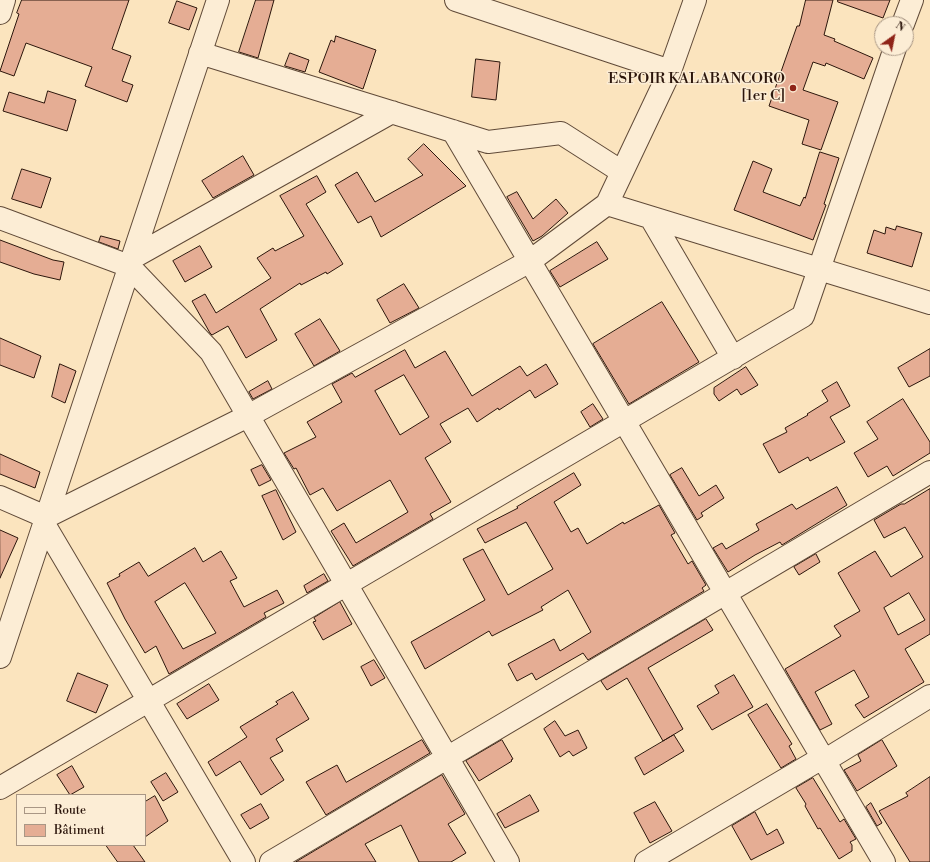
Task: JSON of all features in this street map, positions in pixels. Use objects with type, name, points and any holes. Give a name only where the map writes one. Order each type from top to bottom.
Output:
[{"type":"street","points":[[0,13],[4,0]]},
{"type":"street","points":[[0,657],[218,0]]},
{"type":"street","points":[[456,0],[670,71]]},
{"type":"street","points":[[45,521],[248,416],[530,260],[607,204],[670,71],[695,0]]},
{"type":"street","points":[[906,16],[912,0]]},
{"type":"street","points":[[200,53],[488,142],[560,132],[622,172]]},
{"type":"street","points":[[0,788],[803,316],[892,56]]},
{"type":"street","points":[[131,262],[392,112]]},
{"type":"street","points":[[454,131],[884,862]]},
{"type":"street","points":[[607,204],[930,303]]},
{"type":"street","points":[[0,218],[131,262],[211,352],[508,862]]},
{"type":"street","points":[[651,218],[733,358]]},
{"type":"street","points":[[271,862],[930,472]]},
{"type":"street","points":[[0,497],[45,521],[244,862]]},
{"type":"street","points":[[646,862],[823,760],[930,696]]},
{"type":"building","points":[[22,0],[129,0],[112,49],[131,56],[122,81],[133,85],[127,102],[85,86],[92,67],[26,43],[14,76],[0,71],[19,14],[17,13]]},
{"type":"building","points":[[256,0],[274,0],[258,58],[239,52]]},
{"type":"building","points":[[806,0],[833,0],[824,35],[873,58],[864,79],[826,63],[825,66],[813,62],[803,90],[838,102],[821,150],[802,144],[809,120],[769,106],[797,26],[799,26]]},
{"type":"building","points":[[838,0],[890,0],[884,16],[877,16],[838,2]]},
{"type":"building","points":[[177,1],[197,8],[189,30],[169,23]]},
{"type":"building","points":[[336,36],[376,50],[363,89],[319,72],[331,40],[334,42]]},
{"type":"building","points":[[290,53],[309,60],[305,72],[285,66]]},
{"type":"building","points":[[476,59],[500,62],[496,100],[472,97]]},
{"type":"building","points":[[48,91],[76,100],[67,131],[3,111],[9,92],[44,103]]},
{"type":"building","points":[[424,144],[466,186],[381,237],[371,216],[358,223],[335,185],[357,172],[375,202],[423,175],[408,159]]},
{"type":"building","points":[[820,152],[839,158],[824,204],[826,205],[813,240],[734,210],[753,161],[772,169],[763,192],[800,206],[804,197],[805,198]]},
{"type":"building","points":[[243,156],[254,175],[213,198],[202,181]]},
{"type":"building","points":[[22,169],[51,178],[41,208],[12,199]]},
{"type":"building","points":[[317,176],[326,192],[306,204],[343,264],[327,274],[326,272],[301,285],[300,283],[260,309],[277,340],[246,358],[228,326],[212,335],[210,333],[192,301],[205,294],[216,313],[271,278],[257,258],[273,248],[275,251],[304,236],[280,196]]},
{"type":"building","points":[[517,192],[533,219],[556,199],[568,213],[542,236],[533,241],[507,197]]},
{"type":"building","points":[[897,226],[922,233],[912,267],[867,253],[874,230],[885,234],[886,227],[895,230]]},
{"type":"building","points":[[101,236],[120,241],[118,249],[99,242]]},
{"type":"building","points":[[0,240],[53,260],[64,262],[60,280],[34,274],[0,262]]},
{"type":"building","points":[[597,242],[608,259],[560,287],[550,271]]},
{"type":"building","points":[[200,246],[212,267],[185,282],[173,261]]},
{"type":"building","points":[[404,284],[419,308],[390,323],[377,300]]},
{"type":"building","points":[[662,302],[699,362],[629,404],[593,344]]},
{"type":"building","points":[[320,319],[340,351],[314,366],[295,334]]},
{"type":"building","points":[[0,338],[41,356],[34,378],[0,365]]},
{"type":"building","points":[[930,349],[930,376],[909,387],[898,368]]},
{"type":"building","points":[[405,350],[415,368],[445,351],[472,396],[520,366],[527,376],[546,364],[558,384],[535,398],[530,390],[477,422],[468,408],[440,424],[451,442],[425,458],[451,502],[430,514],[433,519],[353,566],[331,531],[344,523],[356,543],[408,512],[390,480],[337,511],[323,488],[310,495],[296,468],[294,469],[284,453],[316,437],[307,422],[342,402],[332,384],[352,373],[355,377]],"holes":[[[404,375],[429,417],[400,435],[375,391]]]},
{"type":"building","points":[[60,364],[76,371],[65,403],[52,397]]},
{"type":"building","points":[[746,367],[758,385],[741,395],[737,389],[719,401],[714,394],[714,388]]},
{"type":"building","points":[[268,381],[272,389],[253,399],[249,392]]},
{"type":"building","points":[[837,382],[850,406],[830,417],[845,442],[810,461],[808,457],[779,473],[763,444],[787,432],[785,428],[808,415],[807,414],[828,401],[822,391]]},
{"type":"building","points":[[903,399],[930,442],[930,453],[893,476],[887,466],[868,477],[854,453],[878,439],[867,422]]},
{"type":"building","points":[[593,404],[603,419],[590,427],[581,412]]},
{"type":"building","points":[[0,454],[40,472],[35,488],[0,474]]},
{"type":"building","points":[[262,465],[271,480],[259,486],[251,470]]},
{"type":"building","points":[[682,468],[699,496],[716,485],[724,498],[701,513],[703,516],[697,520],[670,475]]},
{"type":"building","points":[[574,473],[581,485],[554,502],[571,532],[578,528],[587,544],[623,522],[624,524],[659,505],[675,533],[671,535],[688,564],[692,561],[706,585],[702,588],[704,591],[588,660],[583,653],[536,680],[532,673],[517,681],[508,664],[554,639],[560,651],[591,632],[568,590],[541,607],[543,610],[492,636],[489,631],[425,669],[411,642],[485,600],[463,559],[483,549],[508,595],[553,569],[526,522],[485,543],[477,529],[518,508],[517,507]]},
{"type":"building","points":[[837,487],[847,505],[782,545],[780,542],[755,555],[728,572],[713,548],[722,543],[726,549],[759,530],[756,524],[792,504],[796,509]]},
{"type":"building","points":[[930,489],[930,634],[905,649],[924,682],[864,718],[855,705],[869,697],[854,670],[815,692],[832,724],[820,730],[785,669],[841,636],[834,626],[860,611],[838,573],[875,551],[891,577],[923,557],[905,527],[884,538],[874,520],[901,504],[904,504]],"holes":[[[909,593],[925,620],[898,635],[884,608]]]},
{"type":"building","points":[[276,490],[296,532],[283,540],[262,496]]},
{"type":"building","points":[[0,530],[18,538],[0,578]]},
{"type":"building","points":[[195,548],[203,562],[221,551],[237,578],[230,581],[244,607],[277,590],[284,603],[264,613],[266,617],[169,674],[156,646],[145,653],[125,619],[107,583],[120,576],[119,574],[139,562],[148,576]],"holes":[[[185,583],[216,633],[183,649],[155,602]]]},
{"type":"building","points":[[816,554],[820,562],[799,575],[794,567]]},
{"type":"building","points":[[324,574],[328,581],[307,593],[304,586]]},
{"type":"building","points":[[340,602],[352,624],[323,640],[313,622],[316,621],[314,618]]},
{"type":"building","points":[[706,619],[713,630],[648,668],[683,729],[663,741],[627,678],[607,690],[601,681]]},
{"type":"building","points":[[374,660],[385,678],[371,686],[361,667]]},
{"type":"building","points":[[78,673],[108,685],[96,713],[67,701]]},
{"type":"building","points":[[734,675],[753,707],[712,730],[697,706],[719,693],[715,686]]},
{"type":"building","points":[[209,684],[219,700],[187,719],[177,704]]},
{"type":"building","points":[[293,692],[309,719],[276,739],[283,751],[270,758],[284,780],[261,795],[240,761],[216,776],[208,762],[247,737],[240,727],[278,704],[276,702]]},
{"type":"building","points":[[767,704],[792,744],[789,746],[796,759],[781,768],[748,715]]},
{"type":"building","points":[[555,721],[565,736],[578,730],[587,748],[573,756],[569,751],[560,757],[544,729]]},
{"type":"building","points":[[674,735],[684,751],[644,775],[635,758]]},
{"type":"building","points":[[422,740],[430,753],[326,815],[306,782],[337,765],[346,782]]},
{"type":"building","points":[[502,740],[513,759],[511,760],[512,761],[479,781],[466,761]]},
{"type":"building","points":[[882,740],[897,766],[857,791],[844,770],[861,761],[858,755]]},
{"type":"building","points":[[72,766],[84,787],[69,794],[57,775]]},
{"type":"building","points":[[166,773],[178,792],[163,801],[151,782]]},
{"type":"building","points":[[442,775],[465,814],[448,824],[466,853],[451,862],[419,862],[401,825],[365,844],[376,862],[296,862]]},
{"type":"building","points":[[930,777],[930,862],[910,862],[879,811],[908,796],[906,793]]},
{"type":"building","points":[[813,778],[840,822],[844,819],[856,839],[850,842],[852,845],[852,851],[839,859],[820,828],[818,829],[805,806],[806,804],[796,788]]},
{"type":"building","points":[[530,795],[539,811],[505,828],[497,814]]},
{"type":"building","points":[[155,796],[168,821],[146,836],[146,801]]},
{"type":"building","points":[[655,802],[672,831],[650,843],[634,813]]},
{"type":"building","points":[[871,803],[882,823],[877,826],[866,807]]},
{"type":"building","points":[[261,804],[269,818],[250,829],[241,815]]},
{"type":"building","points":[[755,812],[767,835],[777,829],[784,843],[751,860],[732,826]]},
{"type":"building","points":[[107,846],[134,846],[145,862],[118,862]]},
{"type":"place","name":"ESPOIR KALABANCORO [1er C]","points":[[793,88]]}]
